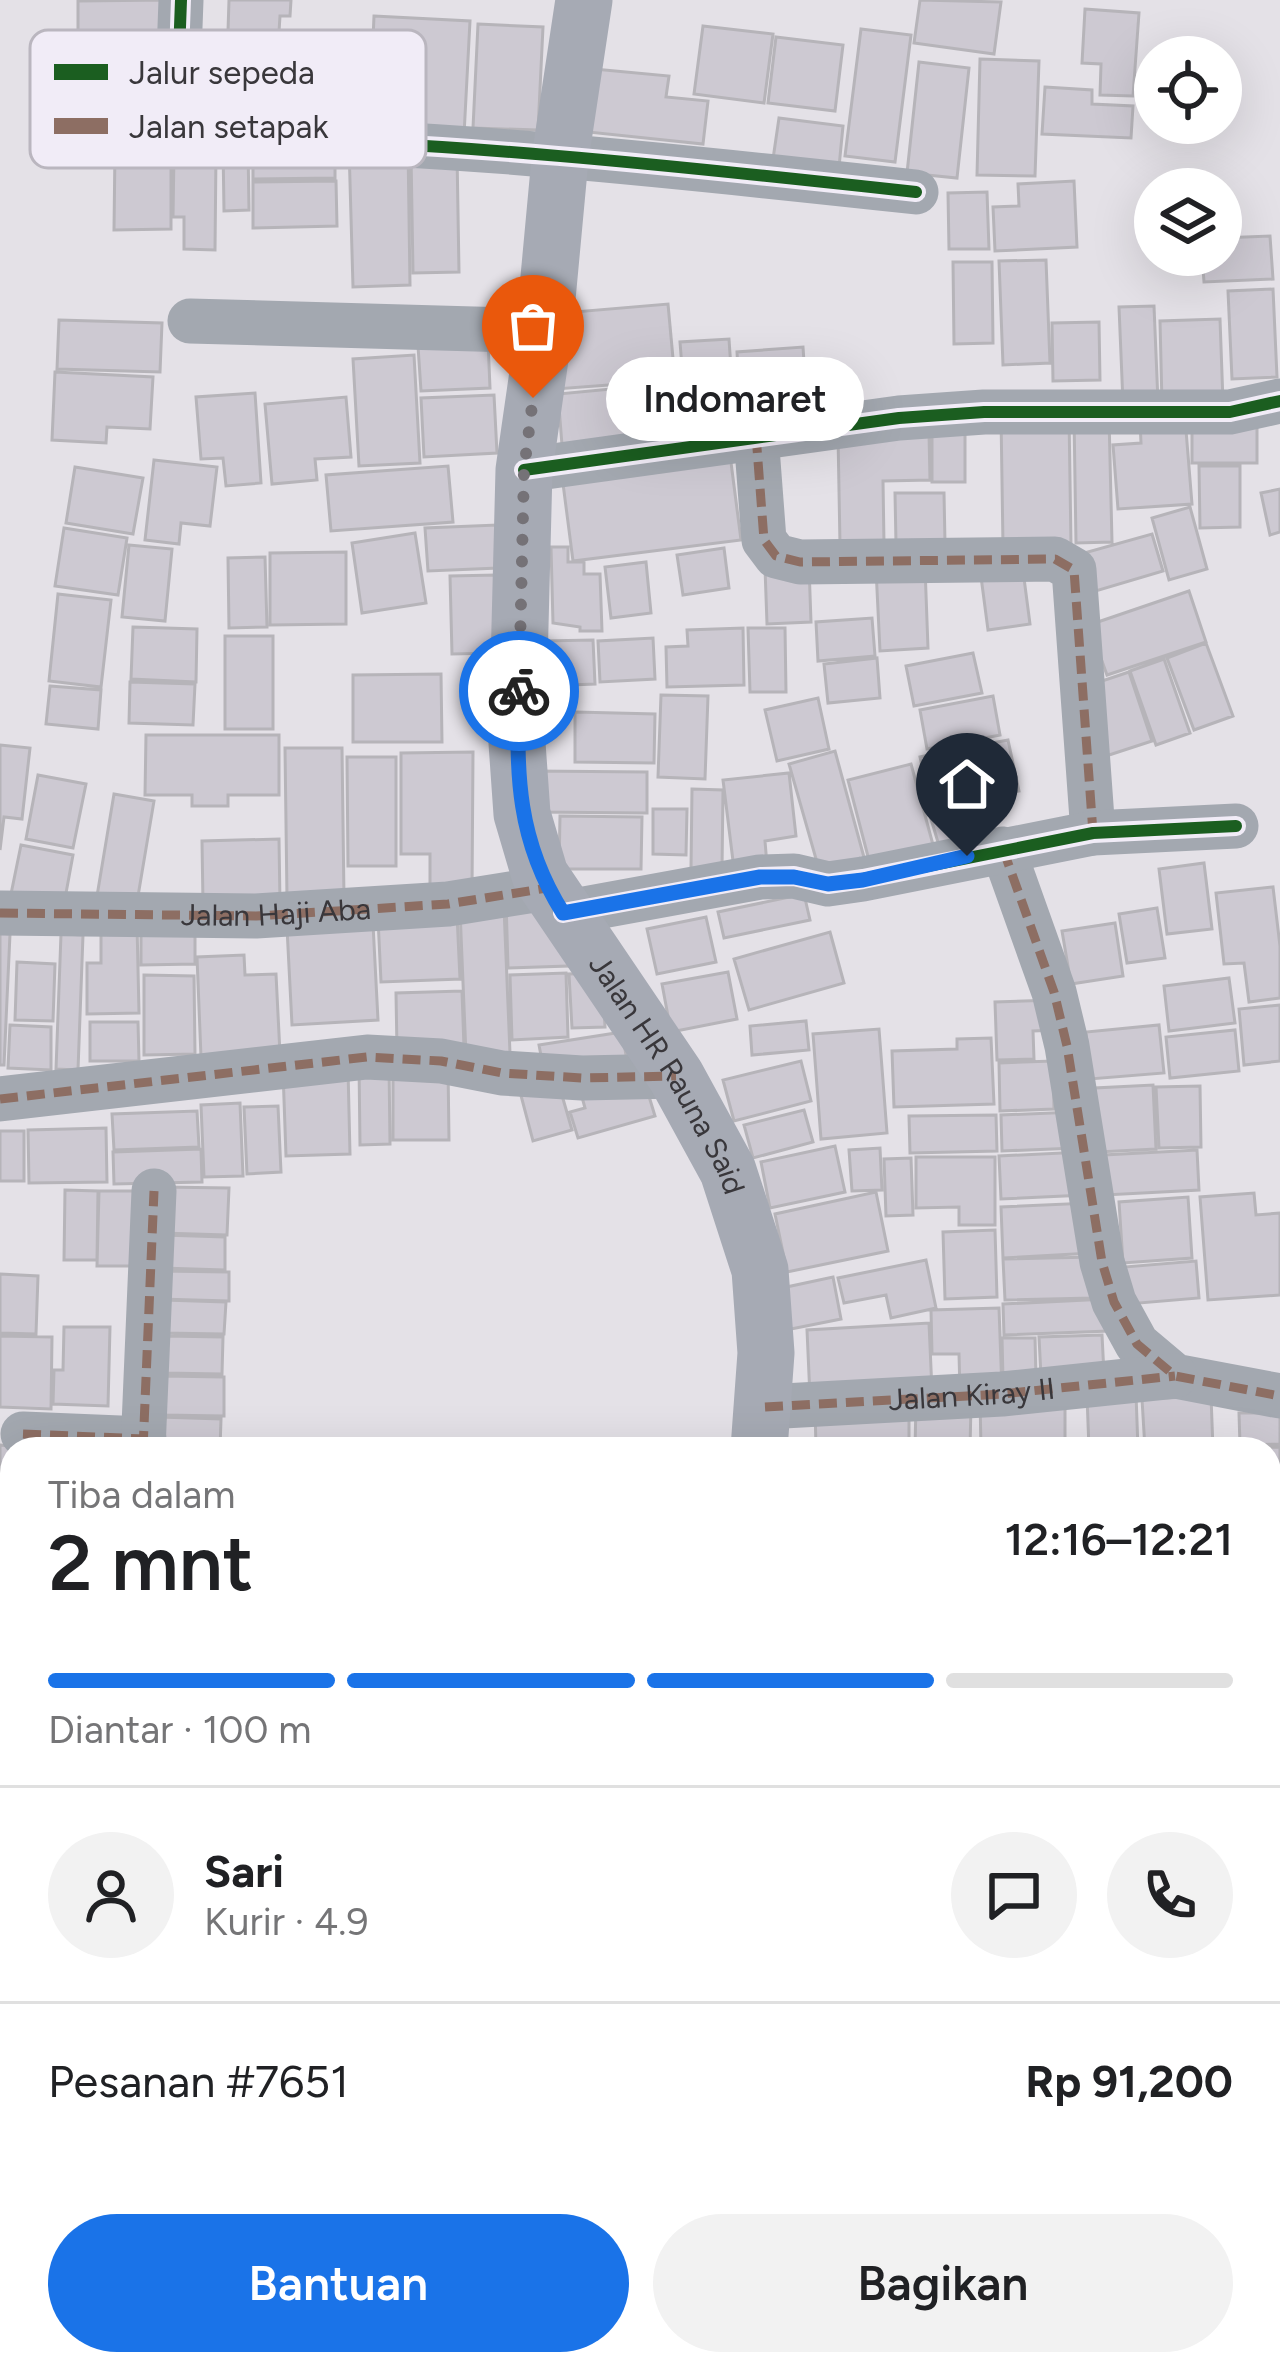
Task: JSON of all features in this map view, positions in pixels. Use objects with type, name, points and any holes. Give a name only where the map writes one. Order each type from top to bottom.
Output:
[{"type":"main road","name":"Jalan HR Rauna Said","points":[[584,0],[560,159],[544,332],[524,470],[517,742],[522,814],[539,875],[676,1076],[728,1171],[760,1270],[762,1428]]},
{"type":"street","points":[[180,30],[181,0]]},
{"type":"street","points":[[426,147],[636,162],[916,192]]},
{"type":"street","points":[[190,321],[544,332]]},
{"type":"street","points":[[524,470],[756,435],[984,412],[1230,412],[1280,401]]},
{"type":"street","points":[[756,435],[764,540],[776,556],[800,562],[1055,559],[1073,569],[1093,833]]},
{"type":"street","name":"Jalan Haji Aba","points":[[0,913],[256,916],[555,900],[760,877],[828,884],[1093,833],[1237,826]]},
{"type":"street","points":[[1003,849],[1054,992],[1102,1262],[1114,1302],[1137,1344],[1175,1376]]},
{"type":"street","points":[[0,1099],[368,1057],[410,1057],[502,1073],[562,1077],[676,1076]]},
{"type":"street","points":[[143,1437],[154,1191]]},
{"type":"street","name":"Jalan Kiray II","points":[[762,1428],[1002,1394],[1175,1376],[1280,1396]]},
{"type":"street","points":[[23,1434],[59,1437]]},
{"type":"building","points":[[168,0],[169,30],[78,30],[78,1]]},
{"type":"building","points":[[229,0],[291,0],[290,16],[280,16],[279,30],[228,30]]},
{"type":"building","points":[[920,0],[1001,2],[994,54],[914,43]]},
{"type":"building","points":[[1085,9],[1139,13],[1133,96],[1100,95],[1101,64],[1082,63]]},
{"type":"building","points":[[374,16],[470,21],[464,135],[426,133],[426,30],[373,30]]},
{"type":"building","points":[[478,24],[543,27],[538,130],[473,128]]},
{"type":"building","points":[[703,26],[773,34],[764,103],[694,94]]},
{"type":"building","points":[[861,29],[911,35],[895,162],[845,156]]},
{"type":"building","points":[[776,37],[843,45],[835,111],[768,103]]},
{"type":"building","points":[[980,59],[1039,61],[1035,176],[977,175]]},
{"type":"building","points":[[919,62],[969,68],[957,178],[907,173]]},
{"type":"building","points":[[594,69],[669,76],[666,97],[708,101],[703,144],[588,132]]},
{"type":"building","points":[[1045,87],[1092,90],[1092,104],[1133,106],[1131,138],[1042,134]]},
{"type":"building","points":[[779,118],[843,126],[839,167],[773,159]]},
{"type":"building","points":[[457,153],[459,272],[413,273],[411,168],[426,168],[426,154]]},
{"type":"building","points":[[115,168],[171,168],[171,229],[114,230]]},
{"type":"building","points":[[174,168],[216,168],[215,250],[184,249],[184,217],[173,217]]},
{"type":"building","points":[[223,168],[248,168],[249,210],[224,211]]},
{"type":"building","points":[[253,168],[335,168],[335,178],[253,179]]},
{"type":"building","points":[[350,168],[408,168],[410,285],[353,287]]},
{"type":"building","points":[[336,181],[337,226],[253,228],[253,182]]},
{"type":"building","points":[[1074,181],[1077,247],[995,251],[993,207],[1019,206],[1018,184]]},
{"type":"building","points":[[987,192],[989,249],[949,249],[948,193]]},
{"type":"building","points":[[1270,236],[1273,279],[1204,282],[1204,276],[1242,276],[1242,237]]},
{"type":"building","points":[[1046,260],[1050,363],[1003,365],[999,261]]},
{"type":"building","points":[[953,262],[992,262],[993,343],[954,344]]},
{"type":"building","points":[[1273,289],[1277,377],[1232,379],[1228,291]]},
{"type":"building","points":[[668,304],[675,380],[556,389],[550,314]]},
{"type":"building","points":[[1154,306],[1158,402],[1123,403],[1119,307]]},
{"type":"building","points":[[1220,319],[1223,402],[1162,404],[1160,321]]},
{"type":"building","points":[[59,320],[162,323],[160,372],[57,369]]},
{"type":"building","points":[[1099,322],[1100,380],[1053,381],[1052,323]]},
{"type":"building","points":[[729,339],[735,428],[687,432],[680,342]]},
{"type":"building","points":[[488,341],[490,388],[421,391],[418,346]]},
{"type":"building","points":[[803,347],[808,421],[741,425],[737,352]]},
{"type":"building","points":[[414,355],[420,463],[359,466],[353,359]]},
{"type":"building","points":[[55,372],[153,377],[150,429],[107,427],[106,443],[52,440]]},
{"type":"building","points":[[675,383],[680,433],[562,445],[558,394]]},
{"type":"building","points":[[255,393],[261,483],[226,486],[223,458],[201,459],[196,397]]},
{"type":"building","points":[[494,395],[497,453],[424,457],[421,398]]},
{"type":"building","points":[[346,397],[351,457],[315,459],[317,480],[272,484],[265,404]]},
{"type":"building","points":[[1069,415],[1071,545],[1003,546],[1001,416]]},
{"type":"building","points":[[1074,417],[1109,417],[1112,542],[1076,543]]},
{"type":"building","points":[[1185,418],[1192,504],[1118,509],[1113,445],[1141,443],[1140,421]]},
{"type":"building","points":[[1257,419],[1257,463],[1192,463],[1192,420]]},
{"type":"building","points":[[965,428],[965,482],[932,482],[932,429]]},
{"type":"building","points":[[929,433],[930,480],[883,481],[884,544],[840,545],[838,435]]},
{"type":"building","points":[[729,447],[741,540],[573,561],[561,468]]},
{"type":"building","points":[[154,460],[217,467],[210,526],[181,523],[179,544],[145,540]]},
{"type":"building","points":[[448,466],[453,522],[331,531],[326,475]]},
{"type":"building","points":[[1199,466],[1240,466],[1240,527],[1200,528]]},
{"type":"building","points":[[75,467],[143,478],[133,534],[66,523]]},
{"type":"building","points":[[1280,489],[1280,532],[1270,535],[1261,493]]},
{"type":"building","points":[[895,493],[944,493],[945,543],[896,544]]},
{"type":"building","points":[[1190,507],[1207,569],[1169,580],[1152,518]]},
{"type":"building","points":[[497,525],[498,568],[428,571],[425,528]]},
{"type":"building","points":[[64,528],[127,538],[118,595],[55,586]]},
{"type":"building","points":[[415,533],[426,603],[362,613],[352,543]]},
{"type":"building","points":[[1152,534],[1163,571],[1089,593],[1077,555]]},
{"type":"building","points":[[129,545],[172,549],[165,621],[122,617]]},
{"type":"building","points":[[551,547],[568,547],[568,562],[584,562],[584,574],[600,574],[602,631],[553,623]]},
{"type":"building","points":[[724,548],[729,588],[683,595],[677,555]]},
{"type":"building","points":[[346,552],[346,624],[270,625],[270,553]]},
{"type":"building","points":[[265,557],[267,627],[229,628],[228,558]]},
{"type":"building","points":[[646,562],[651,613],[611,618],[605,567]]},
{"type":"building","points":[[1022,563],[1030,624],[988,630],[980,569]]},
{"type":"building","points":[[809,566],[811,622],[767,624],[765,568]]},
{"type":"building","points":[[925,567],[928,648],[880,651],[876,569]]},
{"type":"building","points":[[496,575],[498,653],[452,654],[450,576]]},
{"type":"building","points":[[1189,591],[1206,642],[1107,675],[1089,625]]},
{"type":"building","points":[[58,594],[111,600],[101,687],[49,681]]},
{"type":"building","points":[[872,618],[875,656],[818,661],[816,622]]},
{"type":"building","points":[[133,627],[197,629],[196,682],[131,679]]},
{"type":"building","points":[[743,628],[744,685],[667,687],[666,647],[688,646],[687,630]]},
{"type":"building","points":[[748,628],[785,628],[786,692],[750,692]]},
{"type":"building","points":[[225,636],[273,636],[273,729],[225,729]]},
{"type":"building","points":[[653,638],[655,679],[600,682],[598,641]]},
{"type":"building","points":[[593,640],[595,684],[545,686],[543,641]]},
{"type":"building","points":[[1206,643],[1233,716],[1194,730],[1167,658]]},
{"type":"building","points":[[973,653],[982,693],[914,706],[906,666]]},
{"type":"building","points":[[877,658],[880,698],[828,703],[824,664]]},
{"type":"building","points":[[1164,659],[1190,733],[1156,745],[1130,671]]},
{"type":"building","points":[[1129,672],[1152,741],[1103,757],[1090,685]]},
{"type":"building","points":[[441,674],[442,742],[353,742],[353,675]]},
{"type":"building","points":[[130,682],[195,684],[193,725],[129,723]]},
{"type":"building","points":[[50,686],[101,690],[98,729],[46,724]]},
{"type":"building","points":[[661,695],[708,696],[705,779],[658,777]]},
{"type":"building","points":[[993,696],[1000,735],[927,749],[920,710]]},
{"type":"building","points":[[818,698],[829,749],[777,761],[765,710]]},
{"type":"building","points":[[575,712],[655,714],[654,763],[575,762]]},
{"type":"building","points":[[146,735],[279,735],[279,795],[228,795],[228,806],[192,806],[192,795],[145,795]]},
{"type":"building","points":[[1008,740],[1019,791],[986,797],[976,746]]},
{"type":"building","points":[[0,745],[30,748],[22,819],[4,817],[0,850]]},
{"type":"building","points":[[970,746],[981,800],[932,811],[920,757]]},
{"type":"building","points":[[285,748],[342,748],[344,898],[287,898]]},
{"type":"building","points":[[835,751],[865,861],[820,873],[789,764]]},
{"type":"building","points":[[473,752],[472,892],[430,892],[430,854],[401,854],[401,753]]},
{"type":"building","points":[[347,757],[396,757],[396,866],[348,866]]},
{"type":"building","points":[[911,764],[935,852],[871,868],[848,780]]},
{"type":"building","points":[[533,771],[647,772],[647,813],[533,812]]},
{"type":"building","points":[[789,773],[796,836],[765,841],[767,865],[734,869],[723,780]]},
{"type":"building","points":[[38,775],[86,784],[73,848],[26,839]]},
{"type":"building","points":[[692,789],[723,790],[722,870],[691,869]]},
{"type":"building","points":[[114,794],[154,801],[136,908],[96,902]]},
{"type":"building","points":[[981,805],[990,835],[940,849],[931,819]]},
{"type":"building","points":[[653,809],[687,809],[686,855],[653,854]]},
{"type":"building","points":[[560,816],[642,817],[641,869],[559,869]]},
{"type":"building","points":[[279,839],[280,903],[203,904],[202,841]]},
{"type":"building","points":[[21,845],[73,855],[64,904],[11,894]]},
{"type":"building","points":[[1204,863],[1212,929],[1167,934],[1159,869]]},
{"type":"building","points":[[1273,887],[1280,998],[1249,1002],[1244,963],[1224,964],[1216,893]]},
{"type":"building","points":[[804,894],[810,920],[724,938],[718,912]]},
{"type":"building","points":[[529,899],[598,965],[508,968],[506,900]]},
{"type":"building","points":[[504,908],[510,1053],[466,1055],[460,910]]},
{"type":"building","points":[[1157,908],[1165,958],[1127,963],[1119,914]]},
{"type":"building","points":[[457,915],[460,979],[381,982],[378,918]]},
{"type":"building","points":[[706,917],[716,962],[657,974],[647,929]]},
{"type":"building","points":[[1115,923],[1123,976],[1071,984],[1062,931]]},
{"type":"building","points":[[101,924],[137,924],[139,1013],[87,1014],[87,963],[101,963]]},
{"type":"building","points":[[373,924],[378,1020],[292,1025],[287,928]]},
{"type":"building","points":[[195,928],[195,964],[141,965],[141,929]]},
{"type":"building","points":[[830,932],[844,983],[749,1010],[734,959]]},
{"type":"building","points":[[0,933],[10,934],[4,1065],[0,1065]]},
{"type":"building","points":[[61,934],[83,935],[78,1070],[56,1069]]},
{"type":"building","points":[[244,955],[245,975],[276,974],[280,1054],[201,1057],[197,957]]},
{"type":"building","points":[[17,962],[55,964],[53,1021],[15,1020]]},
{"type":"building","points":[[728,972],[737,1019],[671,1032],[662,984]]},
{"type":"building","points":[[566,973],[568,1037],[512,1040],[510,975]]},
{"type":"building","points":[[602,973],[605,1027],[572,1028],[569,974]]},
{"type":"building","points":[[144,975],[194,976],[195,1054],[144,1055]]},
{"type":"building","points":[[1229,978],[1235,1023],[1169,1031],[1164,986]]},
{"type":"building","points":[[462,991],[464,1048],[397,1050],[396,993]]},
{"type":"building","points":[[1054,1000],[1055,1030],[1033,1031],[1034,1059],[997,1060],[995,1002]]},
{"type":"building","points":[[1280,1005],[1280,1061],[1244,1065],[1239,1009]]},
{"type":"building","points":[[806,1021],[809,1050],[752,1055],[750,1026]]},
{"type":"building","points":[[90,1022],[138,1022],[139,1061],[90,1061]]},
{"type":"building","points":[[10,1025],[51,1027],[51,1070],[8,1068]]},
{"type":"building","points":[[1159,1025],[1164,1073],[1090,1079],[1086,1032]]},
{"type":"building","points":[[879,1029],[887,1133],[821,1139],[813,1034]]},
{"type":"building","points":[[1235,1030],[1239,1071],[1170,1078],[1166,1037]]},
{"type":"building","points":[[622,1032],[627,1061],[543,1066],[539,1045]]},
{"type":"building","points":[[991,1038],[994,1104],[894,1107],[892,1051],[957,1049],[957,1039]]},
{"type":"building","points":[[801,1061],[811,1101],[734,1121],[723,1080]]},
{"type":"building","points":[[1053,1061],[1054,1109],[1000,1111],[999,1063]]},
{"type":"building","points":[[359,1063],[389,1063],[390,1144],[360,1145]]},
{"type":"building","points":[[393,1066],[448,1066],[449,1140],[393,1140]]},
{"type":"building","points":[[348,1069],[350,1154],[286,1156],[283,1071]]},
{"type":"building","points":[[557,1078],[572,1130],[533,1141],[519,1088]]},
{"type":"building","points":[[644,1080],[655,1116],[578,1138],[570,1112],[585,1108],[582,1097]]},
{"type":"building","points":[[1153,1085],[1156,1149],[1098,1152],[1095,1088]]},
{"type":"building","points":[[1200,1086],[1201,1147],[1159,1148],[1156,1087]]},
{"type":"building","points":[[240,1103],[243,1176],[204,1177],[201,1105]]},
{"type":"building","points":[[278,1106],[281,1172],[247,1174],[244,1107]]},
{"type":"building","points":[[804,1110],[813,1142],[753,1158],[744,1125]]},
{"type":"building","points":[[197,1111],[199,1147],[114,1150],[112,1114]]},
{"type":"building","points":[[1075,1112],[1076,1148],[1002,1151],[1001,1115]]},
{"type":"building","points":[[996,1115],[997,1151],[910,1153],[909,1116]]},
{"type":"building","points":[[106,1128],[107,1182],[29,1183],[28,1130]]},
{"type":"building","points":[[0,1131],[24,1131],[24,1181],[0,1181]]},
{"type":"building","points":[[835,1146],[845,1192],[770,1208],[761,1162]]},
{"type":"building","points":[[880,1148],[882,1190],[852,1191],[849,1150]]},
{"type":"building","points":[[201,1149],[202,1182],[114,1184],[113,1152]]},
{"type":"building","points":[[1197,1150],[1199,1190],[1105,1195],[1104,1155]]},
{"type":"building","points":[[1082,1152],[1085,1195],[1001,1199],[999,1156]]},
{"type":"building","points":[[916,1157],[995,1157],[995,1225],[959,1225],[959,1207],[916,1208]]},
{"type":"building","points":[[911,1158],[913,1215],[886,1216],[884,1159]]},
{"type":"building","points":[[162,1187],[229,1188],[227,1235],[161,1233]]},
{"type":"building","points":[[65,1190],[98,1191],[97,1260],[64,1260]]},
{"type":"building","points":[[99,1191],[146,1191],[144,1266],[97,1266]]},
{"type":"building","points":[[876,1192],[888,1251],[787,1272],[775,1214]]},
{"type":"building","points":[[1254,1193],[1256,1215],[1280,1213],[1280,1295],[1208,1300],[1200,1197]]},
{"type":"building","points":[[1188,1197],[1192,1258],[1123,1263],[1119,1202]]},
{"type":"building","points":[[1089,1203],[1092,1253],[1003,1258],[1001,1207]]},
{"type":"building","points":[[995,1230],[997,1297],[945,1299],[943,1232]]},
{"type":"building","points":[[162,1235],[225,1237],[225,1270],[161,1268]]},
{"type":"building","points":[[1093,1257],[1093,1298],[1005,1300],[1003,1259]]},
{"type":"building","points":[[926,1260],[936,1308],[891,1318],[886,1295],[844,1303],[838,1278]]},
{"type":"building","points":[[1196,1261],[1199,1298],[1128,1304],[1124,1267]]},
{"type":"building","points":[[159,1271],[229,1272],[229,1301],[159,1299]]},
{"type":"building","points":[[0,1274],[38,1276],[36,1334],[0,1333]]},
{"type":"building","points":[[833,1277],[841,1319],[791,1329],[782,1288]]},
{"type":"building","points":[[1107,1299],[1109,1331],[1004,1335],[1003,1304]]},
{"type":"building","points":[[163,1300],[226,1302],[224,1334],[162,1333]]},
{"type":"building","points":[[999,1308],[1002,1391],[960,1391],[959,1354],[932,1354],[931,1310]]},
{"type":"building","points":[[929,1323],[932,1391],[810,1397],[807,1330]]},
{"type":"building","points":[[64,1327],[110,1327],[108,1406],[53,1404],[54,1370],[63,1370]]},
{"type":"building","points":[[1102,1335],[1104,1374],[1041,1376],[1039,1337]]},
{"type":"building","points":[[0,1336],[52,1337],[51,1409],[0,1407]]},
{"type":"building","points":[[165,1336],[223,1337],[222,1374],[164,1373]]},
{"type":"building","points":[[1002,1338],[1035,1338],[1036,1378],[1003,1379]]},
{"type":"building","points":[[163,1376],[224,1377],[224,1416],[162,1415]]},
{"type":"building","points":[[1136,1394],[1138,1437],[1089,1437],[1087,1396]]},
{"type":"building","points":[[1211,1396],[1213,1437],[1144,1437],[1142,1399]]},
{"type":"building","points":[[1065,1397],[1065,1437],[981,1437],[980,1398]]},
{"type":"building","points":[[916,1403],[971,1404],[970,1437],[915,1437]]},
{"type":"building","points":[[909,1405],[909,1437],[816,1437],[815,1406]]},
{"type":"building","points":[[1239,1413],[1280,1413],[1280,1437],[1240,1437]]},
{"type":"building","points":[[159,1417],[221,1419],[220,1437],[158,1437]]},
{"type":"marked path","points":[[756,435],[764,540],[776,556],[800,562],[1055,559],[1074,570],[1093,833]]},
{"type":"marked path","points":[[1003,849],[1054,992],[1102,1262],[1114,1302],[1137,1344],[1175,1376],[1280,1396]]},
{"type":"marked path","points":[[0,913],[256,916],[448,904],[547,888]]},
{"type":"marked path","points":[[0,1099],[367,1057],[582,1078],[676,1076]]},
{"type":"marked path","points":[[144,1437],[154,1191]]},
{"type":"marked path","points":[[765,1407],[1002,1394],[1175,1376]]},
{"type":"marked path","points":[[23,1434],[96,1437]]},
{"type":"cycle path","points":[[180,30],[181,0]]},
{"type":"cycle path","points":[[426,147],[916,192]]},
{"type":"cycle path","points":[[524,470],[899,418],[984,412],[1230,412],[1280,401]]},
{"type":"cycle path","points":[[563,913],[760,877],[794,876],[828,884],[863,879],[1093,833],[1236,826]]},
{"type":"way so far","points":[[519,691],[524,470],[533,398]]},
{"type":"place","name":"Indomaret","points":[[533,398]]},
{"type":"route","points":[[519,691],[522,814],[539,875],[563,913],[760,877],[828,884],[863,880],[967,856]]}]
